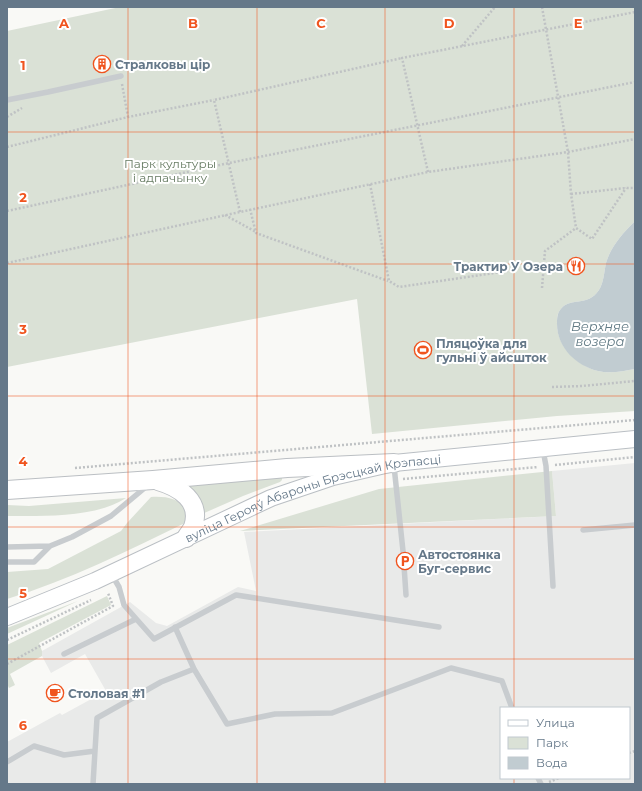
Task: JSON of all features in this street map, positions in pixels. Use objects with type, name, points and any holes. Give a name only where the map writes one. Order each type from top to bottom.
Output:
[{"type":"main road","name":"вуліца Герояў Абароны Брэсцкай Крэпасці","points":[[7,617],[115,580],[186,538],[271,498],[333,477],[395,472],[543,448],[635,439]]},
{"type":"main road","points":[[7,490],[153,480],[286,468],[395,472]]},
{"type":"main road","points":[[153,480],[169,484],[187,496],[194,505],[195,515],[193,527],[186,538]]},
{"type":"lane","points":[[7,100],[121,76]]},
{"type":"lane","points":[[543,448],[546,466],[553,586]]},
{"type":"lane","points":[[395,472],[406,595]]},
{"type":"lane","points":[[7,547],[50,546],[72,537],[111,516],[153,480]]},
{"type":"lane","points":[[583,530],[635,524]]},
{"type":"lane","points":[[7,562],[34,562],[50,546]]},
{"type":"lane","points":[[115,580],[124,605],[154,639],[236,595],[439,627]]},
{"type":"lane","points":[[64,654],[136,619]]},
{"type":"lane","points":[[175,627],[194,669],[227,724],[275,714],[332,713],[451,668],[502,681],[512,707]]},
{"type":"lane","points":[[93,784],[97,718],[161,682],[194,669]]},
{"type":"lane","points":[[7,762],[34,746],[64,755],[95,750]]},
{"type":"path","points":[[462,46],[495,7]]},
{"type":"path","points":[[542,7],[568,152],[571,194],[576,228],[592,239],[626,188]]},
{"type":"path","points":[[7,148],[128,117],[214,100],[402,58],[635,12]]},
{"type":"path","points":[[402,58],[428,172]]},
{"type":"path","points":[[121,76],[128,117]]},
{"type":"path","points":[[7,211],[229,163],[635,82]]},
{"type":"path","points":[[214,100],[240,212]]},
{"type":"path","points":[[7,263],[428,172],[568,152],[635,139]]},
{"type":"path","points":[[370,184],[389,281]]},
{"type":"path","points":[[571,194],[635,188]]},
{"type":"path","points":[[250,210],[256,233]]},
{"type":"path","points":[[225,215],[256,233],[389,281],[399,287],[508,271]]},
{"type":"path","points":[[542,288],[545,251],[576,228]]},
{"type":"path","points":[[552,387],[635,381]]},
{"type":"path","points":[[70,468],[635,420]]},
{"type":"path","points":[[395,472],[546,466],[635,457]]},
{"type":"path","points":[[7,664],[113,606],[108,592],[115,580]]},
{"type":"path","points":[[7,640],[93,599]]},
{"type":"shaded area","points":[[635,463],[635,784],[7,784],[7,742],[60,713],[62,715],[106,691],[85,654],[51,673],[42,656],[42,651],[130,602],[156,623],[167,626],[238,587],[256,591],[244,532],[556,516],[552,471]]},
{"type":"green space","name":"Парк культуры і адпачынку","points":[[120,7],[635,7],[635,221],[614,245],[606,263],[603,280],[599,290],[589,299],[564,306],[558,313],[557,324],[558,332],[565,348],[583,365],[603,372],[617,372],[635,369],[635,411],[557,416],[372,434],[357,299],[7,367],[7,31]]},
{"type":"green space","points":[[552,471],[556,516],[240,531],[379,489]]},
{"type":"green space","points":[[282,477],[280,482],[202,514],[182,486]]},
{"type":"green space","points":[[151,497],[164,497],[176,500],[184,508],[187,522],[76,574],[7,599],[7,572],[48,569],[121,531]]},
{"type":"green space","points":[[126,498],[114,505],[84,512],[52,516],[7,516],[7,505],[29,506]]},
{"type":"green space","points":[[107,596],[111,605],[39,643],[42,656],[10,674],[15,685],[9,688],[7,684],[7,645]]},
{"type":"green space","points":[[78,601],[7,634],[7,628]]},
{"type":"water","name":"Верхняе возера","points":[[635,221],[635,369],[603,372],[590,369],[576,360],[564,348],[558,333],[558,315],[564,306],[589,299],[599,290],[603,280],[608,257],[614,245]]},
{"type":"place","name":"Стралковы цір","points":[[102,64]]},
{"type":"place","name":"Трактир У Озера","points":[[576,266]]},
{"type":"place","name":"Пляцоўка для гульні ў айсшток","points":[[423,350]]},
{"type":"place","name":"Автостоянка Буг-сервис","points":[[405,561]]},
{"type":"place","name":"Столовая #1","points":[[55,693]]}]
